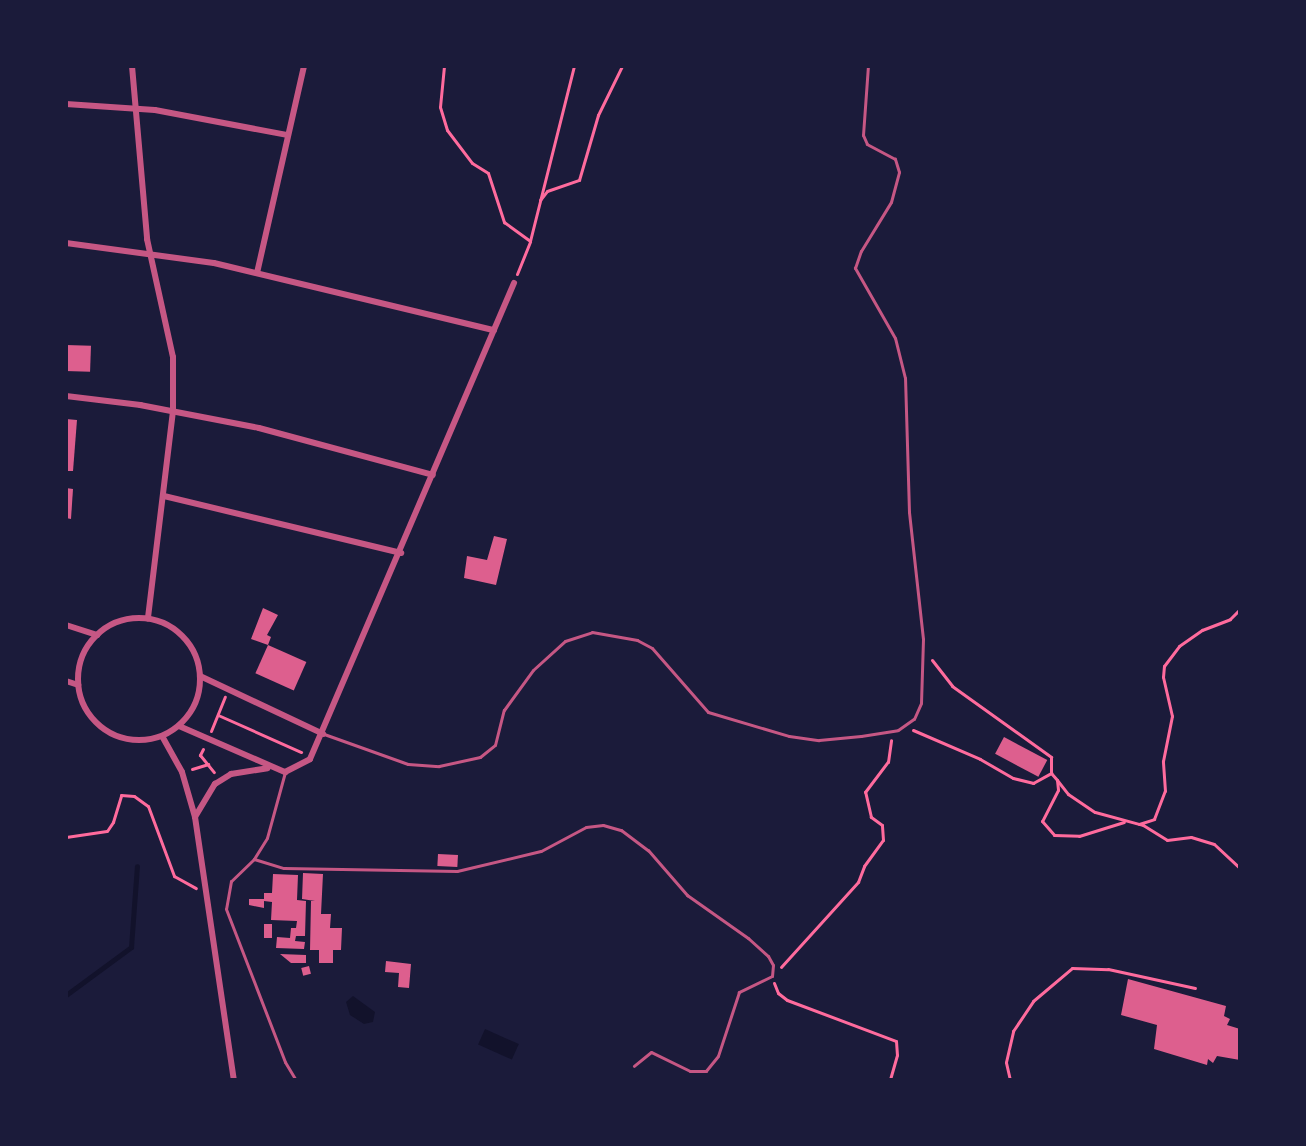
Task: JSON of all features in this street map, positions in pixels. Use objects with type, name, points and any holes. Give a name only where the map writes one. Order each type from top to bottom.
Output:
[{"type":"street","points":[[132,66],[151,256],[170,335],[173,411],[148,619]]},
{"type":"street","points":[[257,273],[304,66]]},
{"type":"street","points":[[66,104],[135,108],[287,135]]},
{"type":"street","points":[[66,243],[257,273],[494,330]]},
{"type":"street","points":[[179,726],[285,772],[302,766],[312,757],[514,283]]},
{"type":"street","points":[[66,396],[173,411],[340,447],[433,475]]},
{"type":"street","points":[[164,496],[401,553]]},
{"type":"street","points":[[128,619],[148,619],[167,626],[184,638],[195,656],[200,676],[191,711],[179,726],[162,736],[134,739],[107,731],[93,719],[83,703],[78,685],[82,657],[97,635],[128,619]]},
{"type":"street","points":[[66,625],[97,635]]},
{"type":"street","points":[[200,676],[323,734]]},
{"type":"street","points":[[66,681],[78,685]]},
{"type":"street","points":[[162,736],[182,772],[195,817],[234,1080]]},
{"type":"street","points":[[195,817],[215,784],[231,774],[271,767]]},
{"type":"lane","points":[[323,734],[408,764],[439,766],[480,757],[495,745],[504,710],[533,670],[565,641],[592,632],[637,640],[652,648],[697,704],[715,715],[809,739],[891,732],[906,727],[921,703],[923,649],[909,512],[905,378],[895,338],[855,268],[861,251],[891,202],[899,172],[895,159],[867,144],[863,135],[868,66]]},
{"type":"lane","points":[[285,772],[270,831],[254,859],[231,881],[227,914],[285,1062],[296,1080]]},
{"type":"lane","points":[[254,859],[284,868],[457,871],[541,851],[586,827],[613,827],[638,840],[687,895],[728,921],[768,956],[772,976],[739,992],[718,1056],[706,1071],[690,1071],[651,1052],[634,1066]]},
{"type":"path","points":[[444,66],[440,107],[447,130],[472,163],[488,173],[504,222],[530,241]]},
{"type":"path","points":[[514,283],[530,241],[574,66]]},
{"type":"path","points":[[538,203],[547,191],[579,180],[598,115],[622,66]]},
{"type":"path","points":[[1139,824],[1154,819],[1165,791],[1163,761],[1172,716],[1163,677],[1164,666],[1179,646],[1202,630],[1230,619],[1240,609]]},
{"type":"path","points":[[923,649],[952,686],[1051,757],[1051,773],[1068,794],[1095,812],[1139,824],[1167,840],[1191,837],[1214,844],[1240,868]]},
{"type":"path","points":[[218,715],[312,757]]},
{"type":"path","points":[[906,727],[980,759],[1013,778],[1033,783],[1051,773]]},
{"type":"path","points":[[890,1080],[897,1055],[896,1041],[787,1000],[778,993],[772,976],[858,882],[864,866],[883,840],[882,825],[871,817],[865,792],[891,757],[891,732]]},
{"type":"path","points":[[182,772],[208,764]]},
{"type":"path","points":[[1057,780],[1058,790],[1042,821],[1054,835],[1079,836],[1126,821]]},
{"type":"path","points":[[66,837],[107,831],[121,795],[134,796],[152,815],[174,876],[184,885],[206,891]]},
{"type":"path","points":[[1010,1080],[1006,1062],[1013,1031],[1033,1001],[1072,968],[1108,969],[1195,988]]},
{"type":"shaded area","points":[[353,996],[375,1012],[373,1022],[364,1024],[350,1015],[346,1002]]},
{"type":"shaded area","points":[[485,1029],[519,1044],[512,1060],[478,1045]]},
{"type":"building","points":[[66,345],[91,346],[90,372],[66,371]]},
{"type":"building","points":[[66,419],[77,420],[73,471],[66,471]]},
{"type":"building","points":[[66,488],[73,489],[71,519],[66,518]]},
{"type":"building","points":[[494,536],[507,539],[496,585],[464,578],[467,556],[487,560]]},
{"type":"building","points":[[263,608],[278,615],[267,635],[271,637],[268,645],[251,639]]},
{"type":"building","points":[[268,645],[306,662],[294,690],[255,673]]},
{"type":"building","points":[[1004,737],[1047,760],[1038,777],[995,754]]},
{"type":"building","points":[[438,854],[458,855],[457,867],[437,866]]},
{"type":"building","points":[[303,873],[323,874],[321,914],[331,914],[330,928],[342,928],[341,950],[333,950],[333,963],[319,963],[319,950],[310,950],[311,901],[315,901],[302,899]]},
{"type":"building","points":[[273,874],[298,875],[297,900],[306,901],[305,936],[296,936],[295,941],[305,942],[304,949],[276,948],[277,937],[290,938],[291,928],[296,928],[297,921],[271,920],[272,902],[264,901],[264,908],[249,905],[249,899],[264,899],[264,893],[272,893]]},
{"type":"building","points":[[264,924],[272,924],[272,938],[264,938]]},
{"type":"building","points":[[280,954],[306,955],[306,963],[291,963]]},
{"type":"building","points":[[386,961],[411,964],[409,988],[398,987],[399,973],[385,972]]},
{"type":"building","points":[[309,966],[311,974],[303,976],[301,968]]},
{"type":"building","points":[[1128,979],[1226,1006],[1224,1016],[1230,1019],[1227,1025],[1240,1029],[1240,1060],[1217,1056],[1213,1063],[1208,1059],[1207,1065],[1154,1049],[1157,1025],[1121,1015]]},
{"type":"waterway","points":[[66,995],[131,947],[137,866]]}]
